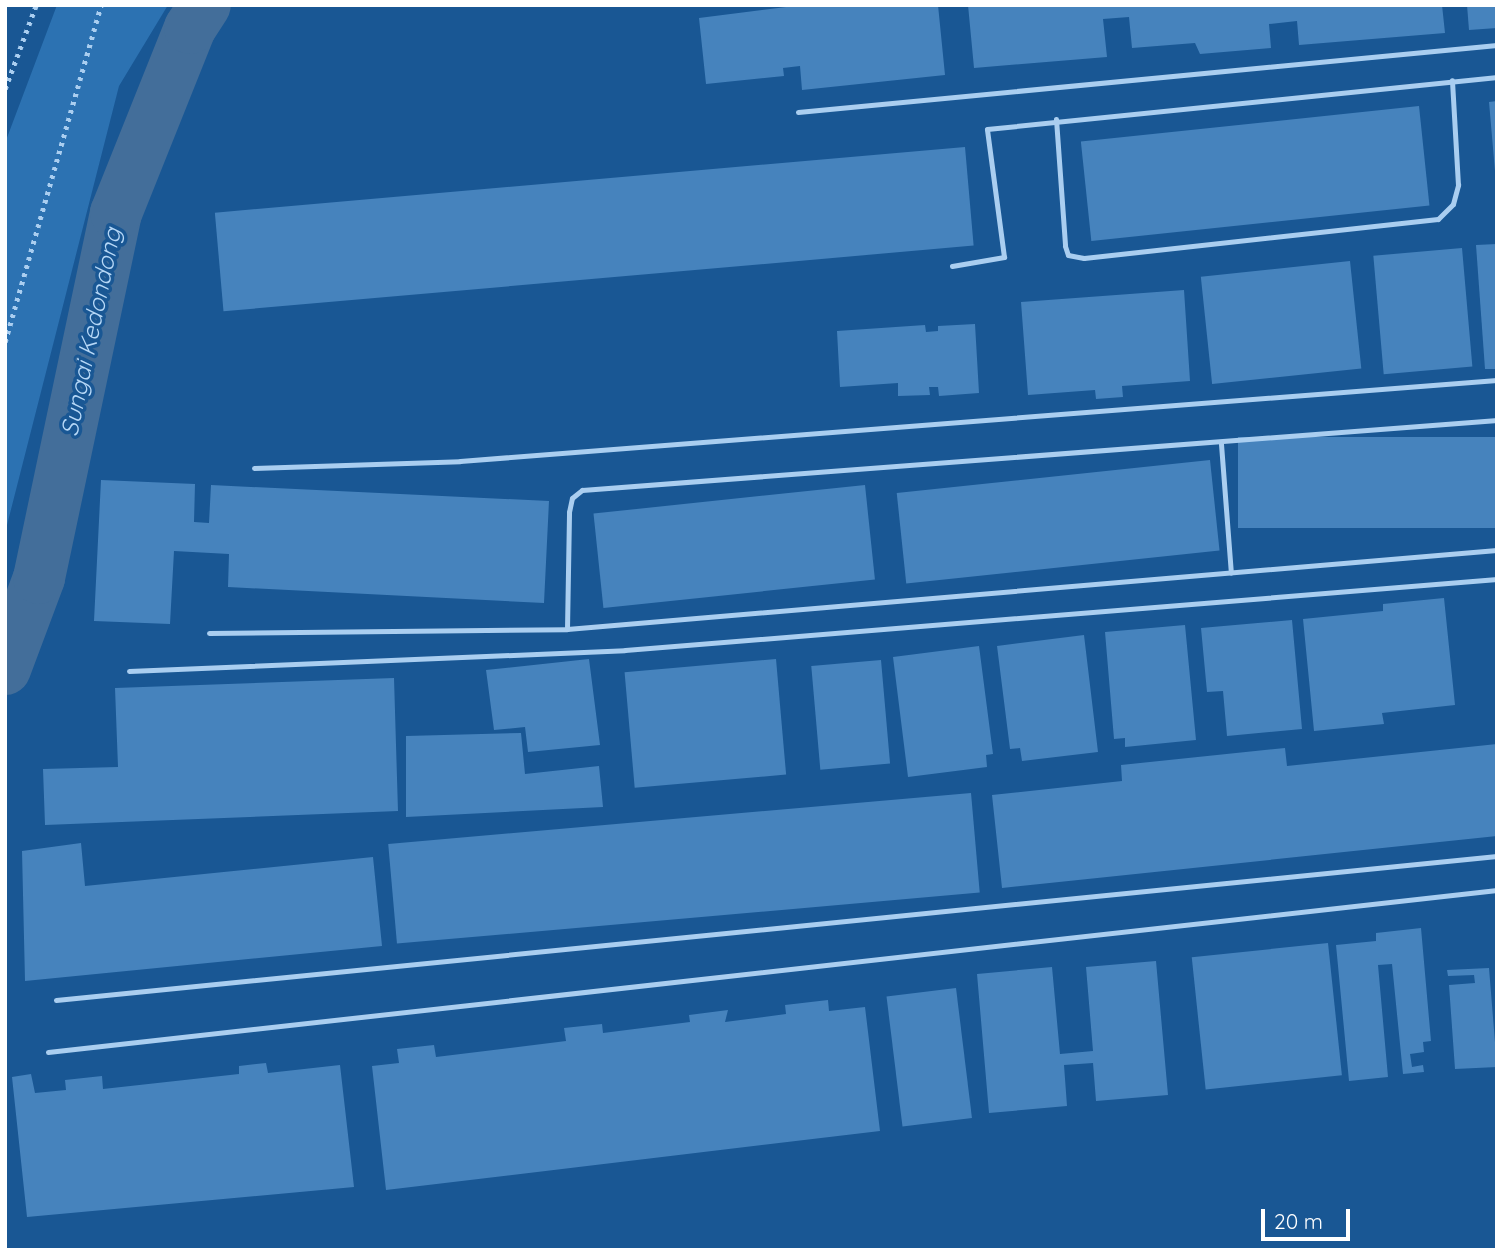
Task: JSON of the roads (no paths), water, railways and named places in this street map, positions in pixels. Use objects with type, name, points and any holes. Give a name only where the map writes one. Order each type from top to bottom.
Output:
[{"type":"lane","points":[[798,112],[1497,45]]},
{"type":"lane","points":[[952,266],[1004,257],[987,129],[1055,119],[1497,77]]},
{"type":"lane","points":[[1055,119],[1065,246],[1068,255],[1084,258],[1438,219],[1453,204],[1458,185],[1451,80]]},
{"type":"lane","points":[[254,468],[460,461],[1497,380]]},
{"type":"lane","points":[[567,629],[569,512],[572,498],[582,490],[1222,444],[1497,420]]},
{"type":"lane","points":[[1222,444],[1231,573]]},
{"type":"lane","points":[[209,633],[567,629],[1497,550]]},
{"type":"lane","points":[[129,671],[625,650],[1497,579]]},
{"type":"lane","points":[[56,1000],[1497,856]]},
{"type":"lane","points":[[48,1052],[1497,890]]},
{"type":"waterway","name":"Sungai Kedondong","points":[[5,669],[39,578],[116,213],[190,28],[205,5]]}]
